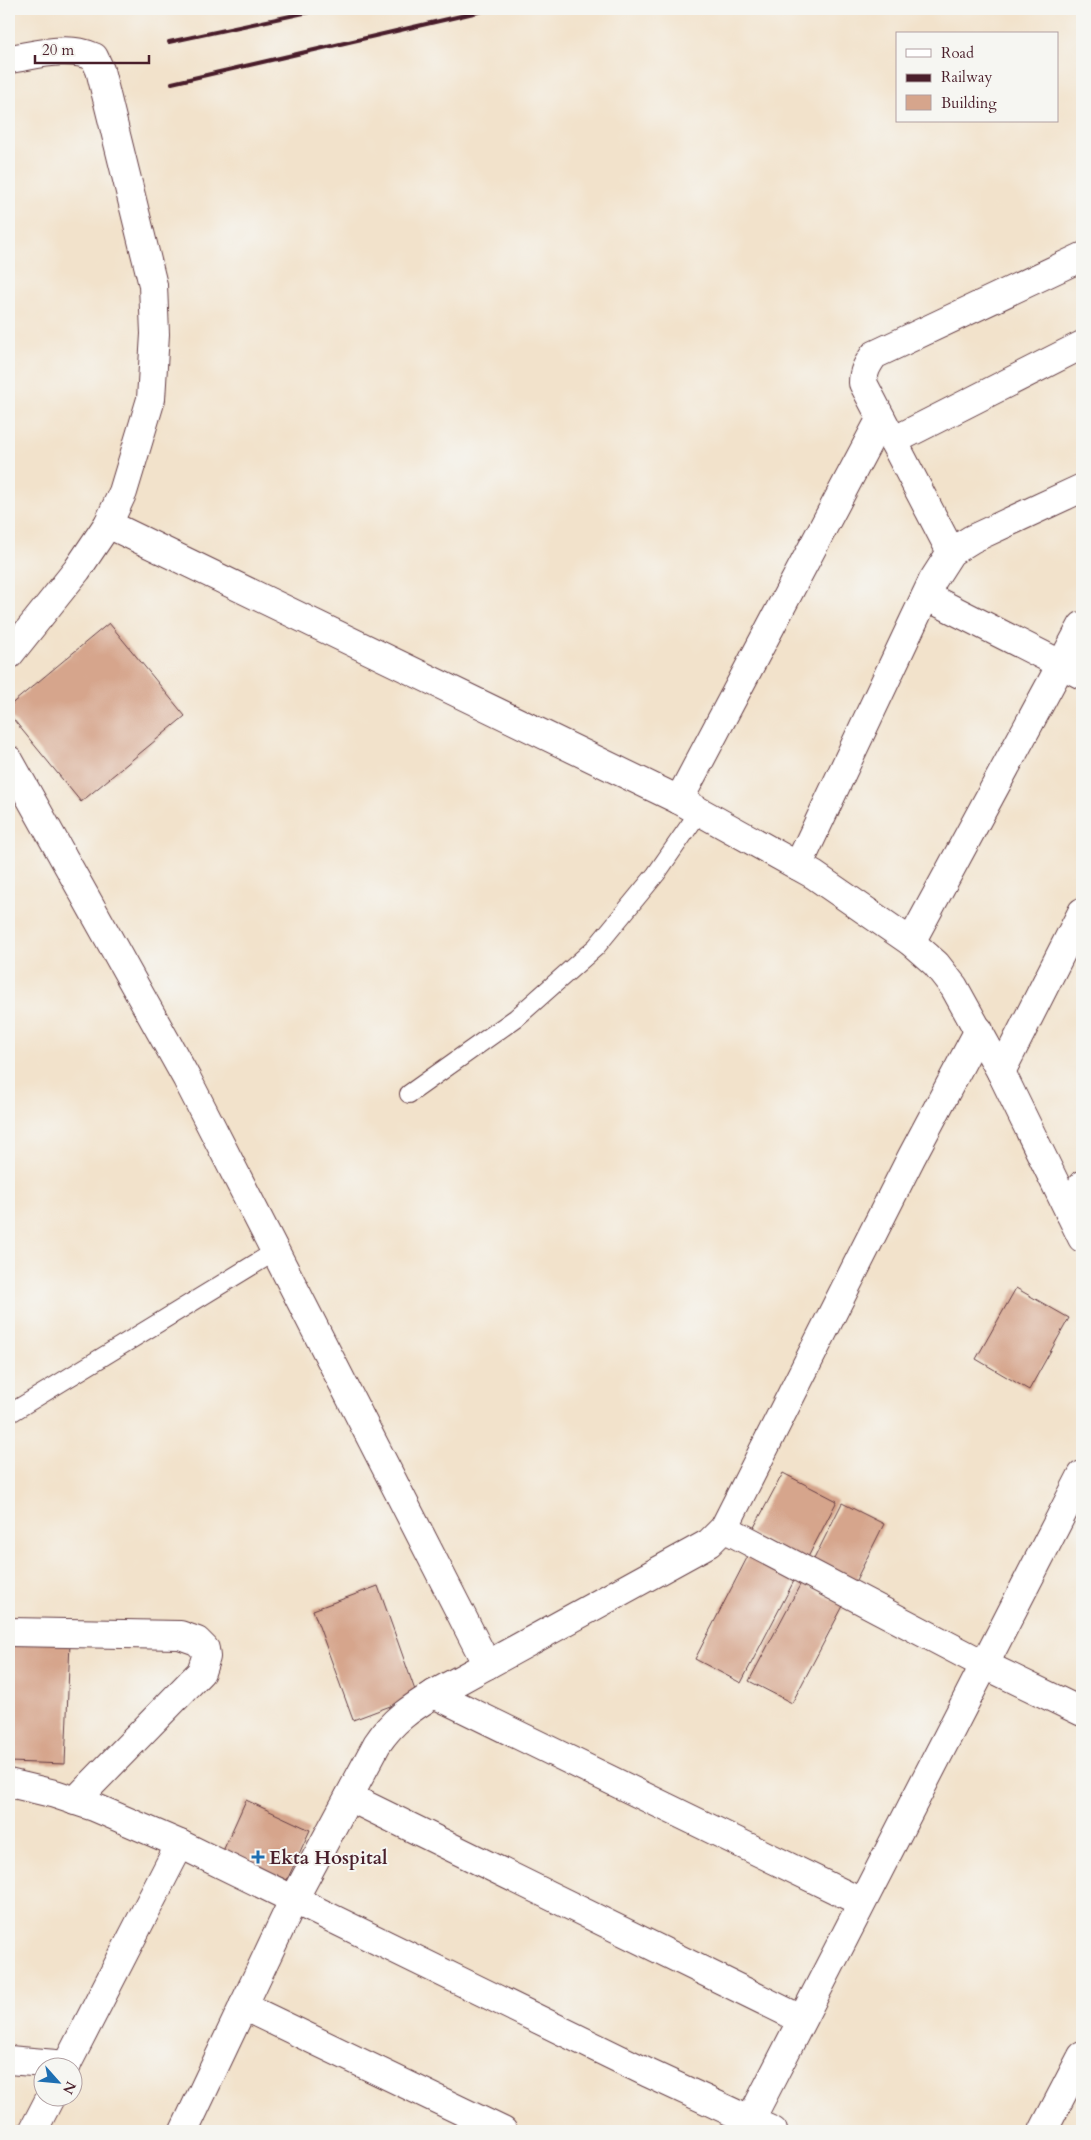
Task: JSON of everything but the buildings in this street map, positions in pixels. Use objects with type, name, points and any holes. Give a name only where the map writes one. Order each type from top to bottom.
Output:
[{"type":"street","points":[[9,59],[69,51],[83,52],[94,57],[100,70],[153,285],[155,334],[151,399],[122,492],[108,524],[77,570],[9,655]]},
{"type":"street","points":[[951,552],[886,430],[863,383],[863,374],[874,355],[1082,257]]},
{"type":"street","points":[[689,806],[886,430],[1082,345]]},
{"type":"street","points":[[798,866],[933,580],[951,552],[972,539],[1082,488]]},
{"type":"street","points":[[108,524],[689,806],[814,875],[911,942],[936,964],[954,987],[1001,1072],[1082,1238]]},
{"type":"street","points":[[926,596],[1072,670]]},
{"type":"street","points":[[911,942],[1072,670],[1082,626]]},
{"type":"street","points":[[9,760],[187,1079],[487,1664]]},
{"type":"street","points":[[1001,1072],[1082,912]]},
{"type":"street","points":[[192,2128],[244,2006],[293,1901],[377,1744],[390,1726],[408,1710],[434,1694],[709,1543],[724,1528],[911,1158],[978,1030]]},
{"type":"street","points":[[1069,1212],[1082,1186]]},
{"type":"street","points":[[9,1783],[56,1794],[180,1844],[293,1901],[761,2126],[801,2019],[1082,1475]]},
{"type":"street","points":[[724,1528],[985,1665],[1082,1712]]},
{"type":"street","points":[[9,1632],[180,1635],[196,1641],[205,1649],[206,1657],[201,1672],[75,1801]]},
{"type":"street","points":[[434,1694],[861,1902]]},
{"type":"street","points":[[349,1797],[801,2019]]},
{"type":"street","points":[[70,2058],[180,1844]]},
{"type":"street","points":[[244,2006],[504,2131]]},
{"type":"street","points":[[1043,2131],[1082,2056]]},
{"type":"street","points":[[9,2060],[32,2062]]},
{"type":"street","points":[[33,2131],[45,2108]]},
{"type":"lane","points":[[409,1094],[516,1018],[596,947],[656,874],[689,806]]},
{"type":"lane","points":[[9,1414],[276,1251]]},
{"type":"railway","points":[[169,42],[323,9]]},
{"type":"railway","points":[[172,83],[491,9]]},
{"type":"place","name":"Ekta Hospital","points":[[258,1857]]}]
